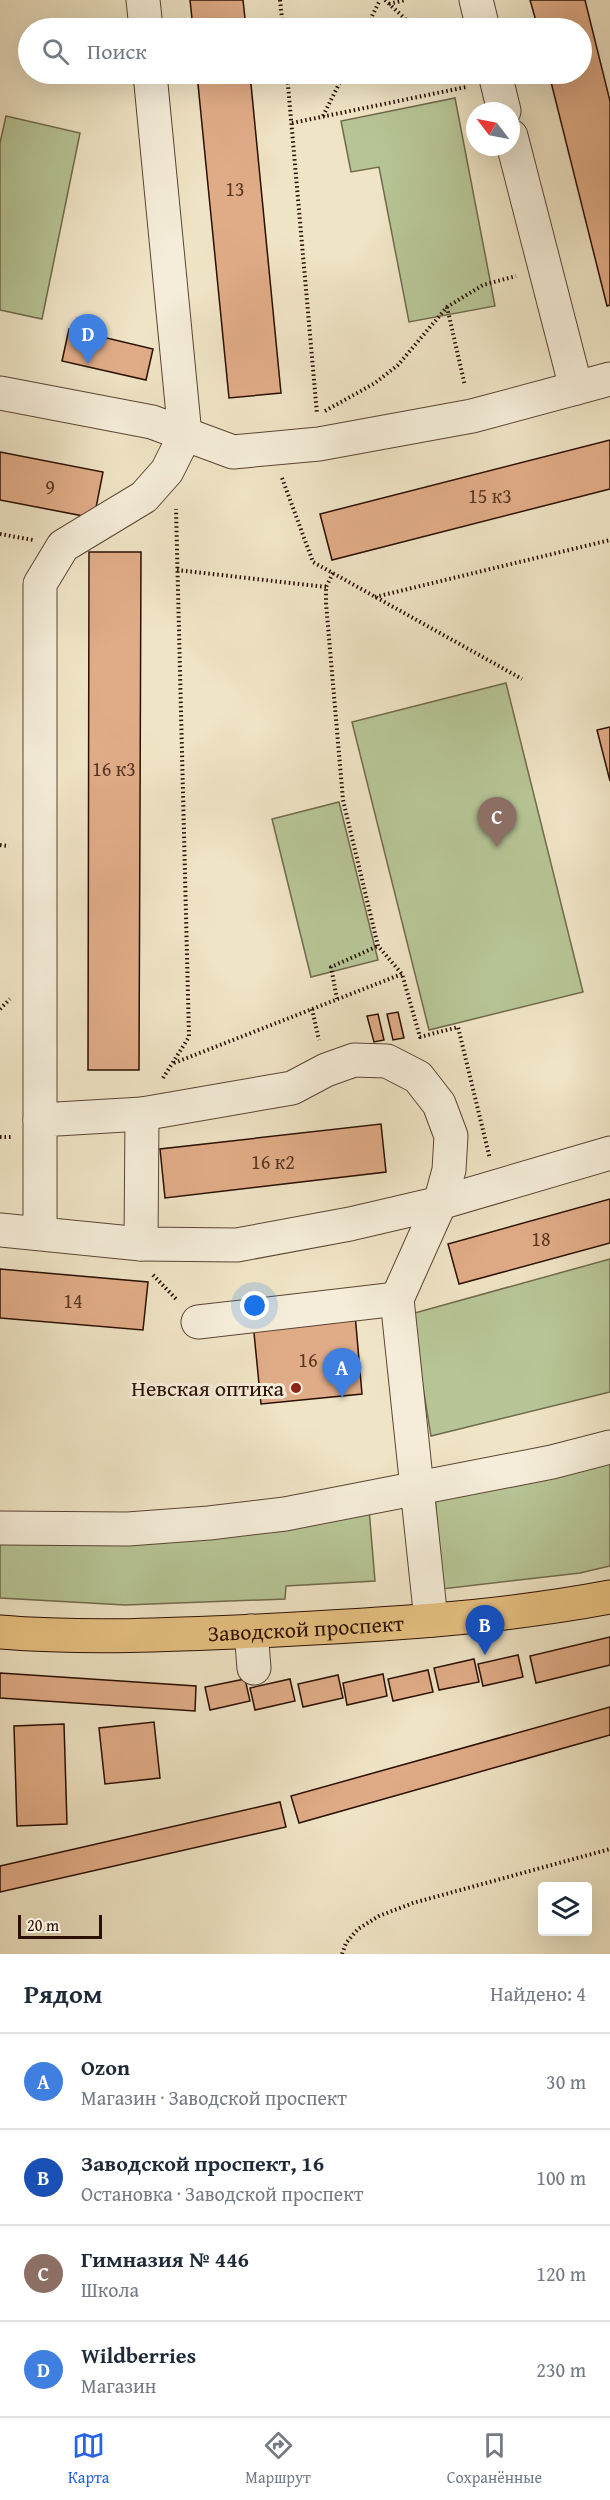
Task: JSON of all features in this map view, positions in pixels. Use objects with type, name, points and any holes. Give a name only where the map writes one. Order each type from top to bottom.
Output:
[{"type":"main road","name":"Заводской проспект","points":[[0,1632],[128,1637],[358,1626],[568,1605],[610,1597]]},
{"type":"street","points":[[143,0],[145,18]]},
{"type":"street","points":[[476,0],[480,18]]},
{"type":"street","points":[[40,1233],[40,584],[63,546],[144,497],[167,471],[185,435],[151,84]]},
{"type":"street","points":[[516,156],[576,388]]},
{"type":"street","points":[[0,393],[152,422],[233,452],[271,448],[318,430],[472,416],[610,379]]},
{"type":"street","points":[[40,1120],[142,1114],[292,1088],[326,1070],[354,1060],[387,1061],[418,1077],[439,1104],[451,1136],[449,1170],[440,1203],[397,1299],[430,1620]]},
{"type":"street","points":[[132,1243],[142,1114]]},
{"type":"street","points":[[0,1230],[132,1243],[237,1245],[350,1224],[440,1203],[610,1154]]},
{"type":"street","points":[[198,1322],[397,1299]]},
{"type":"street","points":[[0,1528],[128,1529],[285,1514],[552,1462],[610,1447]]},
{"type":"street","points":[[252,1631],[254,1668]]},
{"type":"path","points":[[280,0],[282,18]]},
{"type":"path","points":[[371,18],[380,0]]},
{"type":"path","points":[[385,0],[404,18]]},
{"type":"path","points":[[389,4],[405,0]]},
{"type":"path","points":[[288,84],[318,430]]},
{"type":"path","points":[[323,117],[339,84]]},
{"type":"path","points":[[292,123],[499,88]]},
{"type":"path","points":[[318,430],[398,364],[447,307],[483,285],[545,268]]},
{"type":"path","points":[[447,307],[472,416]]},
{"type":"path","points":[[271,448],[312,562],[522,679]]},
{"type":"path","points":[[142,1114],[189,1037],[175,483],[167,471]]},
{"type":"path","points":[[375,597],[610,540]]},
{"type":"path","points":[[177,570],[326,587]]},
{"type":"path","points":[[333,573],[326,587],[326,603],[343,800],[378,946],[402,974],[420,1037],[458,1027],[497,1186]]},
{"type":"path","points":[[337,999],[331,967],[378,946]]},
{"type":"path","points":[[172,1064],[402,974]]},
{"type":"path","points":[[132,1243],[198,1322]]},
{"type":"path","points":[[342,1954],[346,1943],[358,1929],[379,1916],[413,1903],[610,1849]]},
{"type":"green space","points":[[455,98],[495,306],[409,322],[379,167],[351,172],[341,121]]},
{"type":"green space","points":[[6,116],[80,133],[42,319],[0,310],[0,143]]},
{"type":"green space","points":[[506,683],[583,992],[429,1030],[352,722]]},
{"type":"green space","points":[[339,802],[378,960],[311,977],[272,819]]},
{"type":"green space","points":[[610,1259],[610,1392],[431,1436],[411,1314]]},
{"type":"green space","points":[[610,1458],[610,1566],[580,1573],[442,1589],[435,1496]]},
{"type":"green space","points":[[369,1509],[375,1581],[286,1586],[285,1599],[125,1605],[0,1598],[0,1535]]},
{"type":"building","points":[[190,0],[243,0],[245,18],[192,18]]},
{"type":"building","points":[[530,0],[585,0],[589,18],[535,18]]},
{"type":"building","points":[[592,28],[610,101],[610,305],[607,306],[552,84],[592,84]]},
{"type":"building","points":[[198,84],[251,84],[281,393],[229,398]]},
{"type":"building","points":[[69,329],[153,349],[146,380],[62,361]]},
{"type":"building","points":[[610,440],[610,489],[332,560],[320,514]]},
{"type":"building","points":[[0,452],[103,472],[94,518],[0,500]]},
{"type":"building","points":[[89,552],[141,552],[139,1070],[88,1070]]},
{"type":"building","points":[[610,727],[610,781],[597,730]]},
{"type":"building","points":[[398,1012],[404,1038],[393,1040],[387,1014]]},
{"type":"building","points":[[378,1014],[384,1040],[374,1042],[367,1016]]},
{"type":"building","points":[[381,1124],[386,1172],[165,1198],[160,1149]]},
{"type":"building","points":[[610,1199],[610,1243],[459,1284],[448,1244]]},
{"type":"building","points":[[0,1269],[148,1282],[143,1330],[0,1318]]},
{"type":"building","points":[[355,1314],[362,1394],[261,1404],[253,1323]]},
{"type":"building","points":[[610,1637],[610,1665],[536,1683],[530,1656]]},
{"type":"building","points":[[518,1655],[523,1677],[483,1686],[478,1664]]},
{"type":"building","points":[[474,1659],[479,1682],[439,1690],[434,1668]]},
{"type":"building","points":[[428,1670],[433,1692],[393,1701],[388,1679]]},
{"type":"building","points":[[0,1673],[196,1686],[195,1711],[0,1698]]},
{"type":"building","points":[[383,1674],[387,1696],[347,1705],[343,1683]]},
{"type":"building","points":[[338,1675],[343,1698],[303,1707],[298,1684]]},
{"type":"building","points":[[245,1679],[250,1701],[210,1710],[205,1687]]},
{"type":"building","points":[[290,1679],[295,1701],[255,1710],[250,1688]]},
{"type":"building","points":[[610,1707],[610,1735],[299,1823],[291,1796]]},
{"type":"building","points":[[154,1722],[160,1778],[105,1784],[99,1728]]},
{"type":"building","points":[[64,1724],[67,1824],[17,1826],[14,1726]]},
{"type":"building","points":[[280,1802],[286,1827],[0,1892],[0,1866]]},
{"type":"place","name":"Wildberries","points":[[88,364]]},
{"type":"place","name":"Гимназия № 446","points":[[497,847]]},
{"type":"place","name":"Невская оптика","points":[[296,1388]]},
{"type":"place","name":"Ozon","points":[[342,1398]]},
{"type":"place","name":"Заводской проспект, 16","points":[[485,1655]]}]
